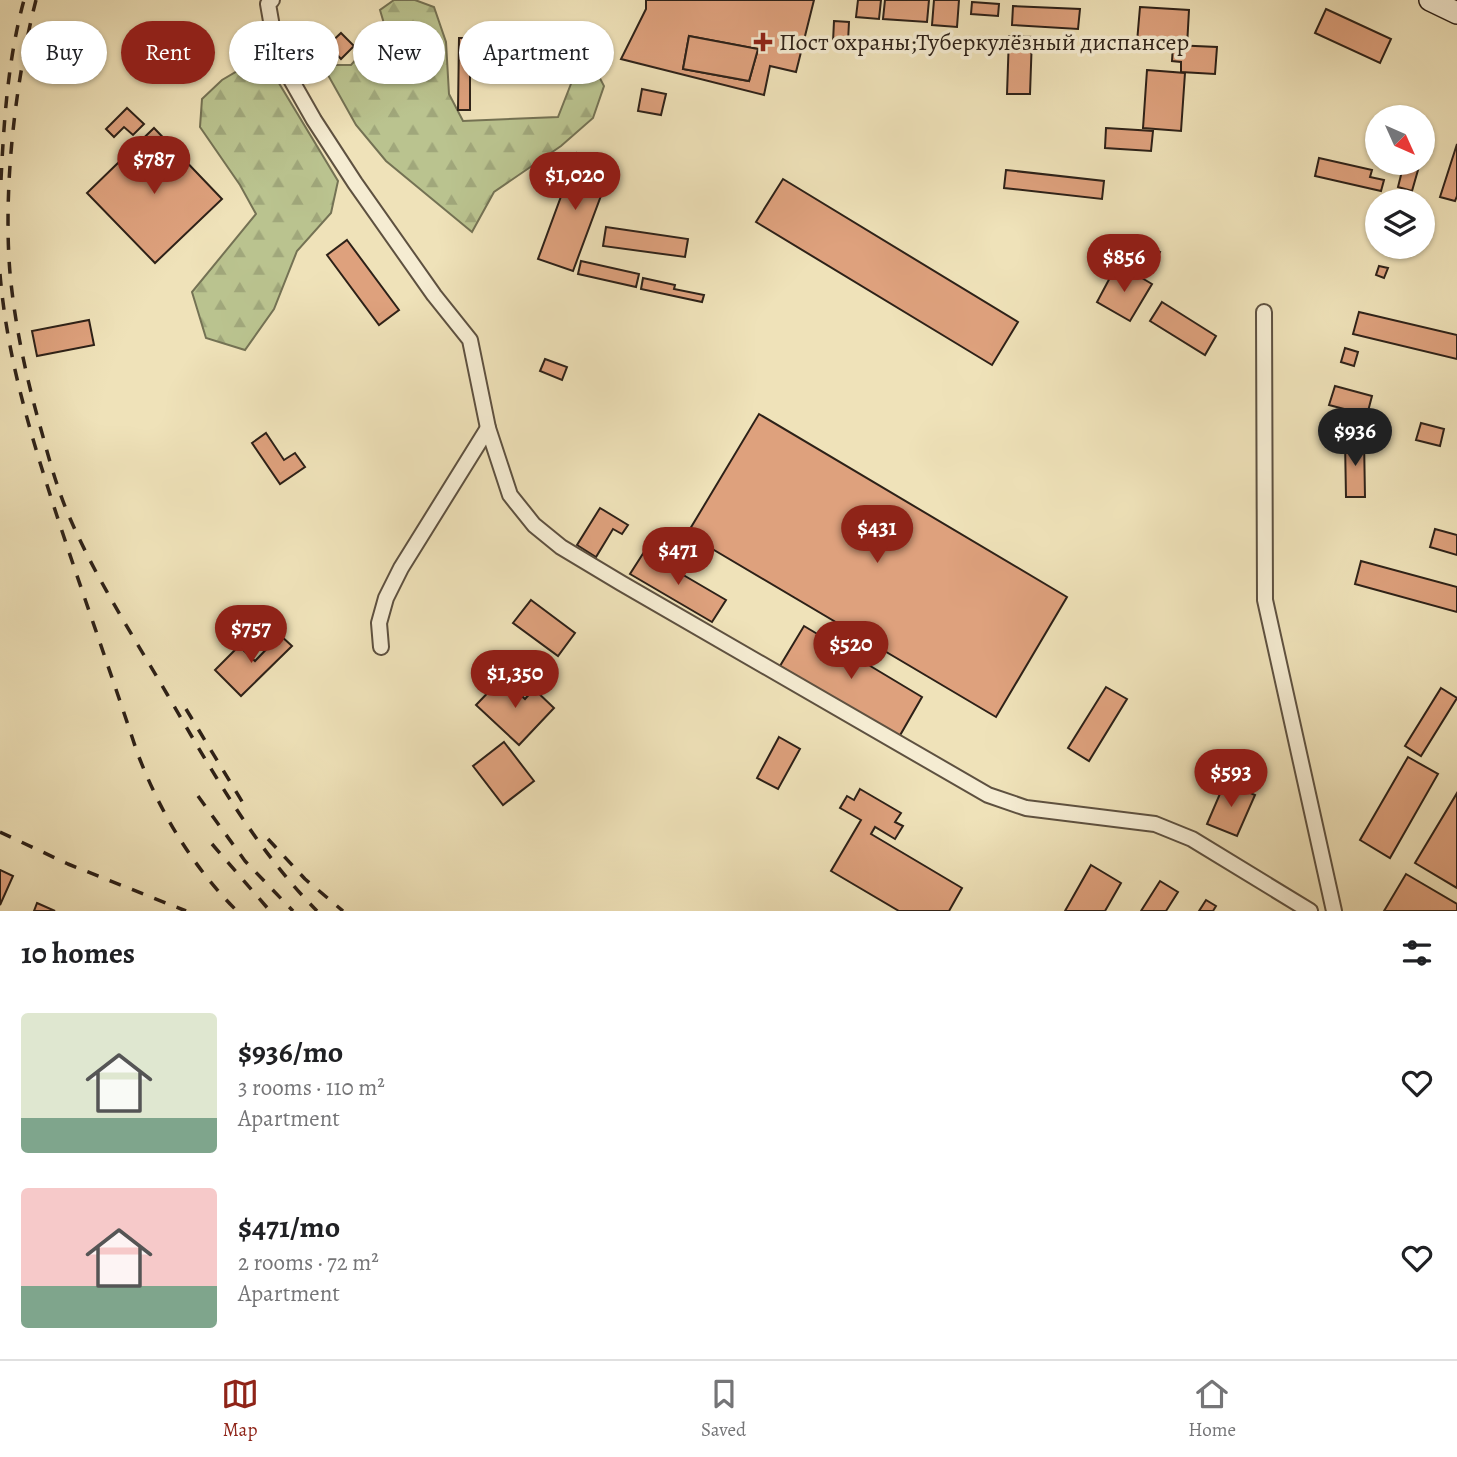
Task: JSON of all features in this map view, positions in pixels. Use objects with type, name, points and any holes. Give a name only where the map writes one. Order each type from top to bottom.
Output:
[{"type":"main road","points":[[1430,0],[1457,13]]},
{"type":"street","points":[[272,0],[268,4],[277,55],[314,120],[355,183],[470,340],[488,428],[510,495],[534,525],[561,547],[621,583],[988,795],[1026,808],[1155,824],[1192,839],[1310,911]]},
{"type":"street","points":[[1264,312],[1265,600],[1334,911]]},
{"type":"street","points":[[381,647],[379,623],[386,598],[401,568],[488,428]]},
{"type":"green space","points":[[394,0],[415,0],[434,7],[439,21],[383,21],[380,10]]},
{"type":"green space","points":[[445,39],[449,94],[463,121],[558,117],[571,84],[604,86],[593,118],[561,146],[494,192],[472,232],[386,161],[356,125],[333,84],[339,84],[339,65],[353,63],[353,84],[445,84]]},
{"type":"green space","points":[[229,76],[229,84],[279,84],[338,181],[331,213],[297,251],[274,309],[245,350],[206,338],[192,292],[256,214],[240,185],[200,127],[202,99]]},
{"type":"building","name":"Пост охраны;Туберкулёзный диспансер","points":[[646,0],[814,0],[796,72],[770,66],[764,95],[621,59],[646,9]],"holes":[[[689,36],[758,49],[749,81],[683,69]]]},
{"type":"building","points":[[858,0],[881,0],[879,19],[856,17]]},
{"type":"building","points":[[885,0],[929,0],[927,22],[883,19]]},
{"type":"building","points":[[934,0],[959,0],[957,27],[932,25]]},
{"type":"building","points":[[972,2],[999,4],[998,16],[971,14]]},
{"type":"building","points":[[1013,6],[1080,9],[1078,29],[1012,25]]},
{"type":"building","points":[[1140,7],[1189,10],[1187,46],[1137,42]]},
{"type":"building","points":[[1326,9],[1391,39],[1380,63],[1315,33]]},
{"type":"building","points":[[834,21],[849,22],[848,42],[833,42]]},
{"type":"building","points":[[341,33],[353,45],[341,59],[339,57]]},
{"type":"building","points":[[689,36],[758,49],[749,81],[683,69]]},
{"type":"building","points":[[1009,36],[1032,37],[1030,94],[1007,94]]},
{"type":"building","points":[[459,38],[459,84],[470,84],[470,110],[458,110]]},
{"type":"building","points":[[1173,45],[1217,47],[1215,74],[1181,72],[1181,62],[1172,61]]},
{"type":"building","points":[[1147,70],[1185,73],[1181,131],[1143,128]]},
{"type":"building","points":[[642,89],[666,94],[661,115],[638,111]]},
{"type":"building","points":[[127,108],[144,124],[133,135],[124,127],[114,137],[106,129]]},
{"type":"building","points":[[154,128],[222,199],[155,263],[87,193]]},
{"type":"building","points":[[1106,128],[1153,131],[1151,151],[1105,148]]},
{"type":"building","points":[[1457,144],[1457,196],[1455,201],[1440,197]]},
{"type":"building","points":[[577,153],[612,166],[573,271],[538,259]]},
{"type":"building","points":[[1319,158],[1365,168],[1365,175],[1384,180],[1382,189],[1372,189],[1315,176]]},
{"type":"building","points":[[1006,170],[1104,181],[1102,199],[1004,188]]},
{"type":"building","points":[[1401,175],[1417,175],[1413,189],[1398,187]]},
{"type":"building","points":[[783,179],[1018,322],[992,365],[756,222]]},
{"type":"building","points":[[606,227],[688,239],[685,257],[603,246]]},
{"type":"building","points":[[1128,236],[1160,252],[1150,271],[1119,255]]},
{"type":"building","points":[[347,240],[399,310],[379,325],[327,255]]},
{"type":"building","points":[[581,261],[639,274],[636,287],[578,274]]},
{"type":"building","points":[[1379,266],[1388,268],[1384,278],[1376,275]]},
{"type":"building","points":[[1130,271],[1152,284],[1130,321],[1097,302],[1113,272],[1125,279]]},
{"type":"building","points":[[643,278],[675,285],[674,289],[704,295],[702,302],[641,289]]},
{"type":"building","points":[[1162,302],[1216,336],[1205,355],[1150,321]]},
{"type":"building","points":[[1359,312],[1457,335],[1457,359],[1353,334]]},
{"type":"building","points":[[89,320],[94,345],[37,356],[32,331]]},
{"type":"building","points":[[1345,348],[1358,352],[1354,366],[1341,362]]},
{"type":"building","points":[[545,359],[567,367],[562,380],[540,371]]},
{"type":"building","points":[[1335,386],[1372,396],[1367,415],[1329,405]]},
{"type":"building","points":[[759,414],[1067,597],[996,717],[687,534]]},
{"type":"building","points":[[1421,423],[1444,429],[1440,446],[1416,440]]},
{"type":"building","points":[[266,433],[284,460],[295,453],[305,467],[280,484],[252,443]]},
{"type":"building","points":[[1364,439],[1365,497],[1346,497],[1345,440]]},
{"type":"building","points":[[600,508],[628,525],[622,534],[613,529],[596,557],[577,545]]},
{"type":"building","points":[[1435,529],[1457,535],[1457,555],[1430,547]]},
{"type":"building","points":[[644,552],[726,600],[712,622],[630,574]]},
{"type":"building","points":[[1361,561],[1457,587],[1457,612],[1355,584]]},
{"type":"building","points":[[531,600],[575,633],[558,656],[513,623]]},
{"type":"building","points":[[804,626],[861,660],[871,643],[877,647],[867,664],[922,697],[899,737],[780,666]]},
{"type":"building","points":[[280,635],[292,646],[241,696],[215,670],[239,646],[255,661]]},
{"type":"building","points":[[502,678],[525,699],[534,689],[554,708],[519,745],[476,705]]},
{"type":"building","points":[[1106,687],[1127,699],[1089,761],[1068,748]]},
{"type":"building","points":[[1441,688],[1457,698],[1421,756],[1405,746]]},
{"type":"building","points":[[779,737],[800,749],[778,789],[757,778]]},
{"type":"building","points":[[504,742],[534,781],[503,805],[473,766]]},
{"type":"building","points":[[1408,757],[1438,774],[1390,858],[1360,840]]},
{"type":"building","points":[[1225,782],[1255,795],[1237,836],[1207,824]]},
{"type":"building","points":[[860,789],[901,813],[895,822],[903,826],[895,839],[875,827],[871,834],[962,888],[949,911],[899,911],[831,871],[861,820],[840,808],[847,796],[854,800]]},
{"type":"building","points":[[1457,793],[1457,888],[1415,863]]},
{"type":"building","points":[[1091,865],[1121,883],[1105,911],[1065,911]]},
{"type":"building","points":[[0,870],[13,876],[0,905]]},
{"type":"building","points":[[1406,874],[1457,904],[1457,911],[1384,911]]},
{"type":"building","points":[[1160,881],[1178,892],[1166,911],[1141,911]]},
{"type":"building","points":[[1206,900],[1216,906],[1213,911],[1199,911]]},
{"type":"building","points":[[37,903],[55,911],[34,911]]},
{"type":"railway","points":[[1,180],[10,67],[24,0]]},
{"type":"railway","points":[[36,0],[22,65],[12,136],[8,241],[12,293],[22,354],[53,471],[66,509],[88,557],[201,751],[254,835],[317,911]]},
{"type":"railway","points":[[0,274],[8,336],[29,426],[137,752],[178,837],[205,875],[237,911]]},
{"type":"railway","points":[[186,709],[246,808]]},
{"type":"railway","points":[[198,796],[245,861],[293,911]]},
{"type":"railway","points":[[0,832],[68,864],[186,911]]},
{"type":"railway","points":[[268,839],[305,879],[343,911]]},
{"type":"railway","points":[[212,844],[270,911]]},
{"type":"place","name":"Пост охраны;Туберкулёзный диспансер","points":[[763,42]]}]
